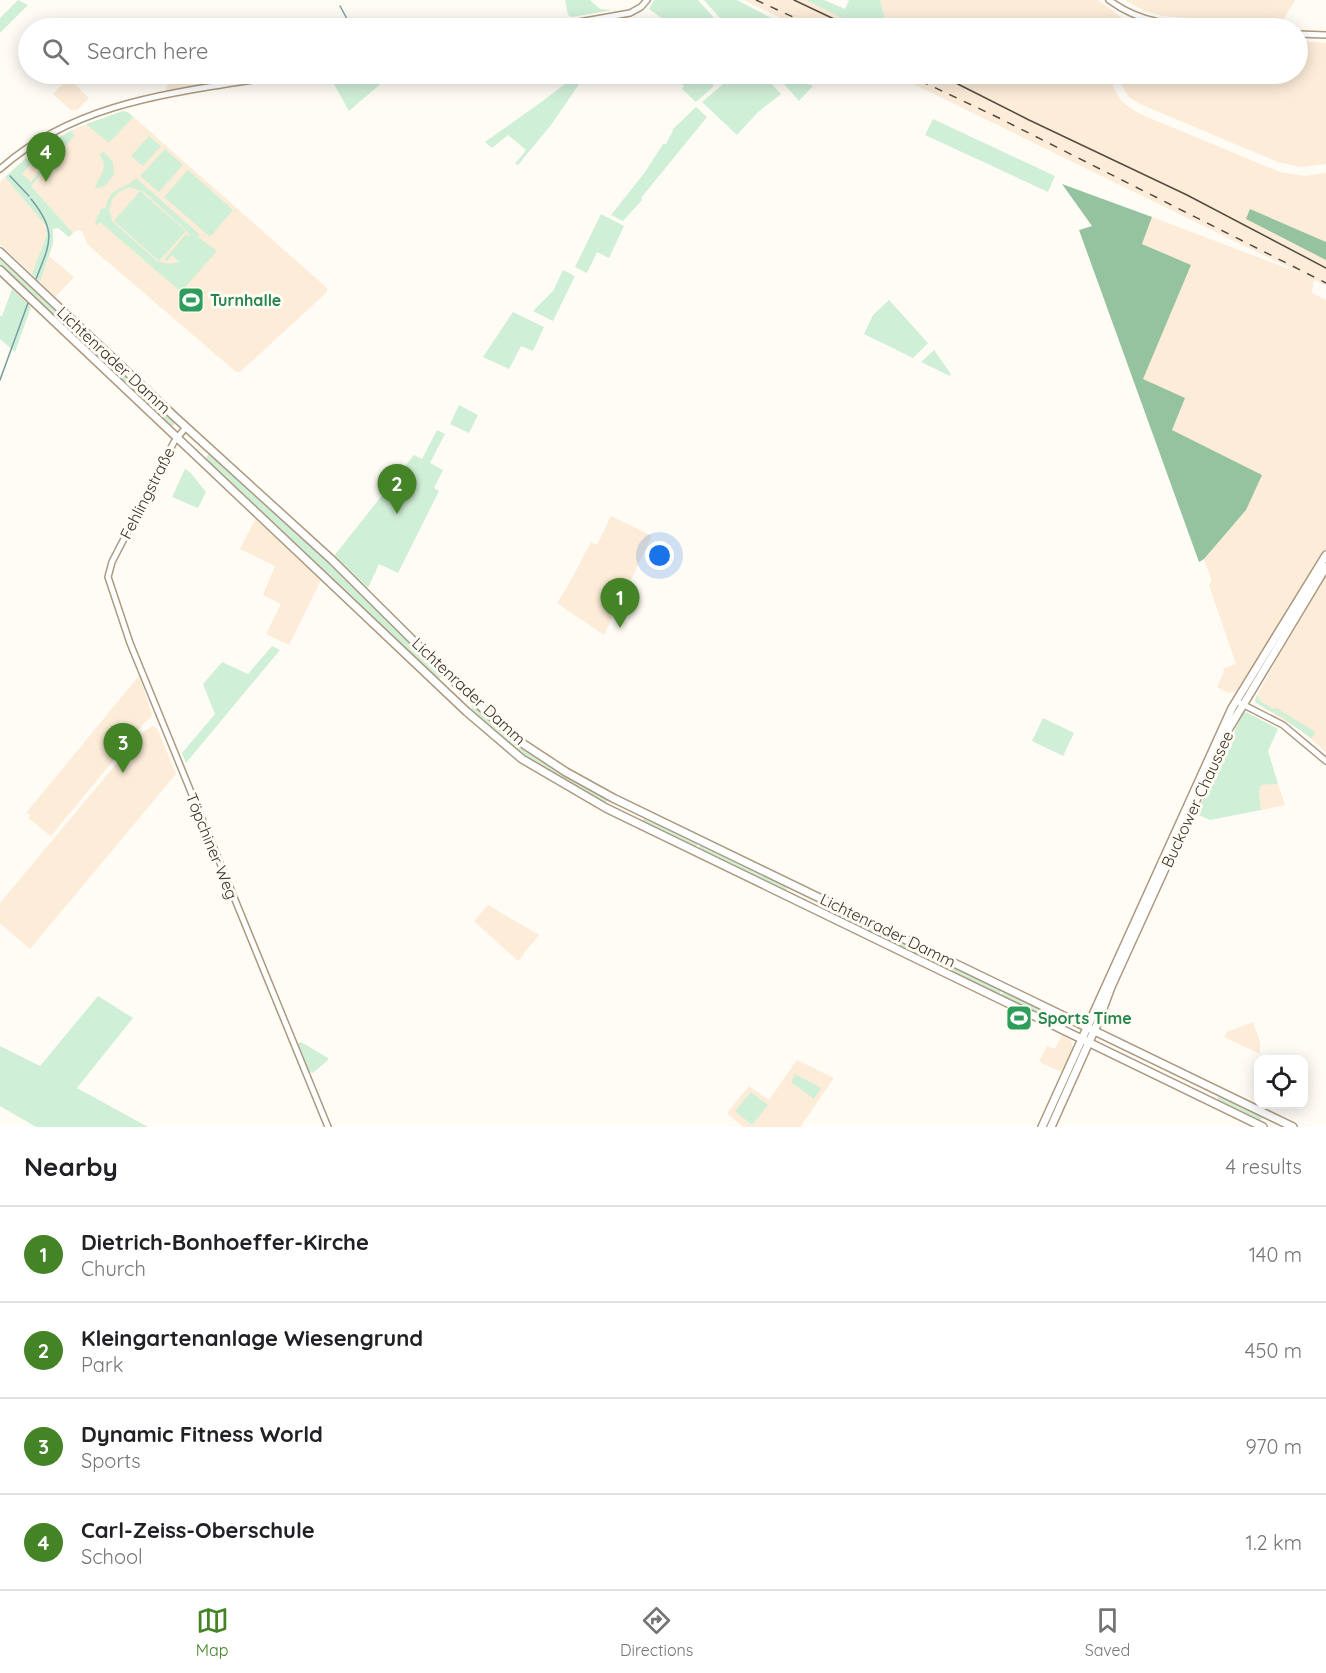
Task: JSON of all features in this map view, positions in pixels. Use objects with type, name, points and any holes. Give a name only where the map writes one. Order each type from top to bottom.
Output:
[{"type":"main road","name":"Lichtenrader Damm","points":[[0,252],[186,427],[340,567],[447,674],[525,745],[581,781],[1293,1127]]},
{"type":"main road","name":"Lichtenrader Damm","points":[[0,270],[486,730],[516,754],[576,792],[1263,1127]]},
{"type":"main road","points":[[110,374],[134,378]]},
{"type":"main road","points":[[201,459],[211,449]]},
{"type":"main road","name":"Buckower Chaussee","points":[[1085,1040],[1086,1027],[1236,701],[1326,555]]},
{"type":"main road","name":"Buckower Chaussee","points":[[1085,1040],[1094,1031],[1111,987],[1228,730],[1326,567]]},
{"type":"main road","points":[[438,684],[447,674]]},
{"type":"main road","points":[[1054,1024],[1059,1013]]},
{"type":"main road","points":[[1042,1127],[1085,1040]]},
{"type":"main road","points":[[1051,1127],[1085,1040]]},
{"type":"main road","points":[[1115,1055],[1121,1044]]},
{"type":"street","points":[[602,18],[630,13],[647,0]]},
{"type":"street","points":[[1109,0],[1142,18]]},
{"type":"street","points":[[1308,34],[1326,35]]},
{"type":"street","points":[[0,169],[43,137],[96,112],[148,98],[230,84]]},
{"type":"street","name":"Fehlingstraße","points":[[112,562],[177,437],[186,427]]},
{"type":"street","name":"Töpchiner Weg","points":[[112,562],[108,577],[130,643],[328,1127]]},
{"type":"street","points":[[1236,701],[1283,725],[1326,761]]},
{"type":"shaded area","points":[[744,0],[806,0],[842,18],[781,18]]},
{"type":"shaded area","points":[[880,0],[1098,0],[1122,18],[884,18]]},
{"type":"shaded area","points":[[1125,0],[1295,0],[1284,18],[1189,18],[1163,16],[1145,11]]},
{"type":"shaded area","points":[[1308,42],[1326,43],[1326,164],[1300,167],[1278,162],[1140,104],[1129,97],[1122,84],[1308,84]]},
{"type":"shaded area","points":[[62,84],[74,84],[89,98],[76,111],[74,109],[72,111],[53,94]]},
{"type":"shaded area","points":[[169,84],[208,85],[167,92],[166,87]]},
{"type":"shaded area","points":[[913,84],[1113,84],[1119,98],[1140,114],[1280,172],[1304,176],[1326,173],[1326,285],[1314,280],[1312,293],[1326,300],[1326,549],[1243,683],[1236,691],[1229,693],[1217,687],[1224,672],[1223,669],[1236,664],[1209,585],[1212,581],[1204,559],[1246,510],[1172,430],[1142,379],[1191,265],[1142,244],[1152,217],[1302,274]]},
{"type":"shaded area","points":[[123,111],[129,113],[327,288],[327,292],[240,372],[235,371],[88,245],[82,231],[77,230],[73,233],[15,168],[40,149],[72,130]]},
{"type":"shaded area","points":[[5,177],[46,226],[47,234],[32,274],[0,244],[0,182]]},
{"type":"shaded area","points":[[49,256],[74,277],[55,297],[40,282]]},
{"type":"shaded area","points":[[257,516],[322,578],[289,645],[266,634],[281,604],[263,595],[275,566],[240,549]]},
{"type":"shaded area","points":[[611,516],[652,536],[604,635],[557,603],[591,542],[597,545]]},
{"type":"shaded area","points":[[1326,577],[1326,752],[1303,732],[1256,703],[1255,700]]},
{"type":"shaded area","points":[[139,676],[152,714],[150,718],[51,836],[28,818],[31,815],[26,813]]},
{"type":"shaded area","points":[[153,726],[157,728],[176,774],[30,949],[0,923],[0,903],[142,733]]},
{"type":"shaded area","points":[[1278,784],[1285,805],[1261,810],[1259,793],[1261,785]]},
{"type":"shaded area","points":[[488,905],[539,935],[518,961],[474,921]]},
{"type":"shaded area","points":[[1253,1022],[1260,1042],[1260,1054],[1224,1037],[1227,1032]]},
{"type":"shaded area","points":[[1062,1035],[1070,1039],[1073,1047],[1062,1072],[1039,1062],[1047,1046],[1055,1049]]},
{"type":"shaded area","points":[[797,1060],[834,1078],[800,1127],[743,1127],[727,1113],[749,1086],[769,1100]]},
{"type":"green space","points":[[18,0],[28,5],[0,33],[0,18]]},
{"type":"green space","points":[[565,0],[590,0],[600,9],[612,10],[572,17],[568,15]]},
{"type":"green space","points":[[654,0],[698,0],[714,18],[661,18],[649,9]]},
{"type":"green space","points":[[704,0],[737,0],[771,18],[720,18]]},
{"type":"green space","points":[[806,0],[824,0],[845,9],[849,0],[880,0],[884,18],[842,18]]},
{"type":"green space","points":[[334,84],[380,84],[349,111]]},
{"type":"green space","points":[[565,84],[579,84],[551,125],[518,165],[515,164],[526,150],[508,135],[492,148],[485,142]]},
{"type":"green space","points":[[682,84],[712,84],[714,86],[696,102],[682,89],[684,86]]},
{"type":"green space","points":[[723,84],[772,84],[781,94],[757,113],[737,135],[702,102]]},
{"type":"green space","points":[[784,84],[813,86],[799,101]]},
{"type":"green space","points":[[696,107],[707,117],[641,198],[642,200],[623,221],[611,215],[645,172],[663,144],[666,144],[672,130]]},
{"type":"green space","points":[[123,111],[133,117],[109,143],[86,124]]},
{"type":"green space","points":[[933,119],[1055,176],[1048,192],[925,135]]},
{"type":"green space","points":[[72,130],[74,136],[59,154],[50,147],[44,150],[42,148]]},
{"type":"green space","points":[[149,136],[161,146],[143,166],[131,156]]},
{"type":"green space","points":[[165,149],[183,165],[159,192],[140,176]]},
{"type":"green space","points":[[104,152],[113,162],[114,175],[105,186],[95,189],[104,168],[99,154]]},
{"type":"green space","points":[[26,158],[32,163],[22,174],[31,182],[40,170],[43,172],[31,186],[73,233],[69,237],[58,228],[53,229],[53,244],[40,282],[32,274],[47,234],[46,226],[5,177]]},
{"type":"green space","points":[[188,170],[233,210],[210,237],[164,197]]},
{"type":"green space","points":[[136,178],[199,234],[198,237],[217,251],[181,292],[100,222],[97,225],[95,223],[101,209],[106,208],[111,195]],"holes":[[[130,187],[144,192],[187,231],[190,237],[186,234],[165,259],[167,261],[172,255],[179,262],[169,264],[157,261],[113,222],[109,211],[112,199],[120,191]]]},
{"type":"green space","points":[[1062,184],[1152,217],[1142,244],[1191,265],[1143,379],[1185,398],[1172,430],[1262,475],[1246,510],[1199,562],[1079,230],[1092,226]]},
{"type":"green space","points":[[140,191],[186,231],[159,261],[114,221]]},
{"type":"green space","points":[[1250,209],[1326,242],[1326,260],[1246,219]]},
{"type":"green space","points":[[601,214],[624,226],[609,258],[597,252],[587,273],[575,267]]},
{"type":"green space","points":[[0,256],[176,422],[171,428],[0,266]]},
{"type":"green space","points":[[563,270],[575,276],[553,321],[533,311],[553,291]]},
{"type":"green space","points":[[12,289],[31,307],[15,352],[0,339],[0,316],[2,316]]},
{"type":"green space","points":[[889,300],[928,343],[913,358],[864,334],[873,315]]},
{"type":"green space","points":[[513,312],[544,327],[533,351],[521,346],[509,369],[483,357]]},
{"type":"green space","points":[[934,350],[951,374],[950,376],[921,362]]},
{"type":"green space","points":[[459,405],[478,415],[469,433],[450,424]]},
{"type":"green space","points":[[437,430],[445,434],[430,463],[443,470],[434,488],[439,491],[398,573],[379,564],[368,588],[334,556],[414,455],[422,459]]},
{"type":"green space","points":[[209,453],[212,453],[331,563],[443,675],[437,680],[205,460]]},
{"type":"green space","points":[[185,469],[206,492],[198,508],[172,497]]},
{"type":"green space","points":[[272,646],[280,650],[186,763],[182,753],[215,714],[203,684],[222,662],[248,674]]},
{"type":"green space","points":[[1257,695],[1260,701],[1273,709],[1276,708],[1314,731],[1315,734],[1311,738],[1283,718],[1256,703]]},
{"type":"green space","points":[[474,703],[495,723],[609,798],[605,804],[543,769],[510,746],[470,711]]},
{"type":"green space","points":[[1246,712],[1278,729],[1268,751],[1278,784],[1261,785],[1259,793],[1261,810],[1210,820],[1196,814],[1243,713]]},
{"type":"green space","points":[[1043,718],[1074,733],[1063,756],[1032,741]]},
{"type":"green space","points":[[645,815],[699,842],[695,849],[642,823]]},
{"type":"green space","points":[[701,843],[788,885],[786,891],[697,850]]},
{"type":"green space","points":[[835,907],[883,931],[880,938],[831,915]]},
{"type":"green space","points":[[885,932],[930,953],[926,960],[881,939]]},
{"type":"green space","points":[[932,955],[1002,989],[999,996],[929,962]]},
{"type":"green space","points":[[1004,989],[1056,1016],[1054,1020],[1047,1019],[1001,997]]},
{"type":"green space","points":[[98,996],[133,1018],[77,1088],[148,1127],[36,1127],[0,1106],[0,1046],[40,1066]]},
{"type":"green space","points":[[301,1042],[328,1058],[313,1073],[308,1071],[297,1044]]},
{"type":"green space","points":[[795,1074],[821,1088],[814,1099],[791,1082]]},
{"type":"green space","points":[[751,1092],[768,1105],[752,1125],[735,1111]]},
{"type":"green space","points":[[1218,1095],[1263,1116],[1260,1121],[1217,1102]]},
{"type":"waterway","points":[[340,6],[347,18]]},
{"type":"waterway","points":[[10,176],[29,196]]},
{"type":"waterway","points":[[31,199],[45,220],[49,238],[36,279]]},
{"type":"waterway","points":[[0,380],[28,303]]},
{"type":"tram line","points":[[794,0],[832,18]]},
{"type":"tram line","points":[[958,84],[1187,195],[1326,268]]},
{"type":"railway","points":[[756,0],[795,18]]},
{"type":"railway","points":[[927,84],[1326,283]]},
{"type":"place","name":"Carl-Zeiss-Oberschule","points":[[46,182]]},
{"type":"place","name":"Turnhalle","points":[[191,300]]},
{"type":"place","name":"Kleingartenanlage Wiesengrund","points":[[397,514]]},
{"type":"place","name":"Dietrich-Bonhoeffer-Kirche","points":[[620,628]]},
{"type":"place","name":"Dynamic Fitness World","points":[[123,773]]},
{"type":"place","name":"Sports Time","points":[[1019,1018]]}]
